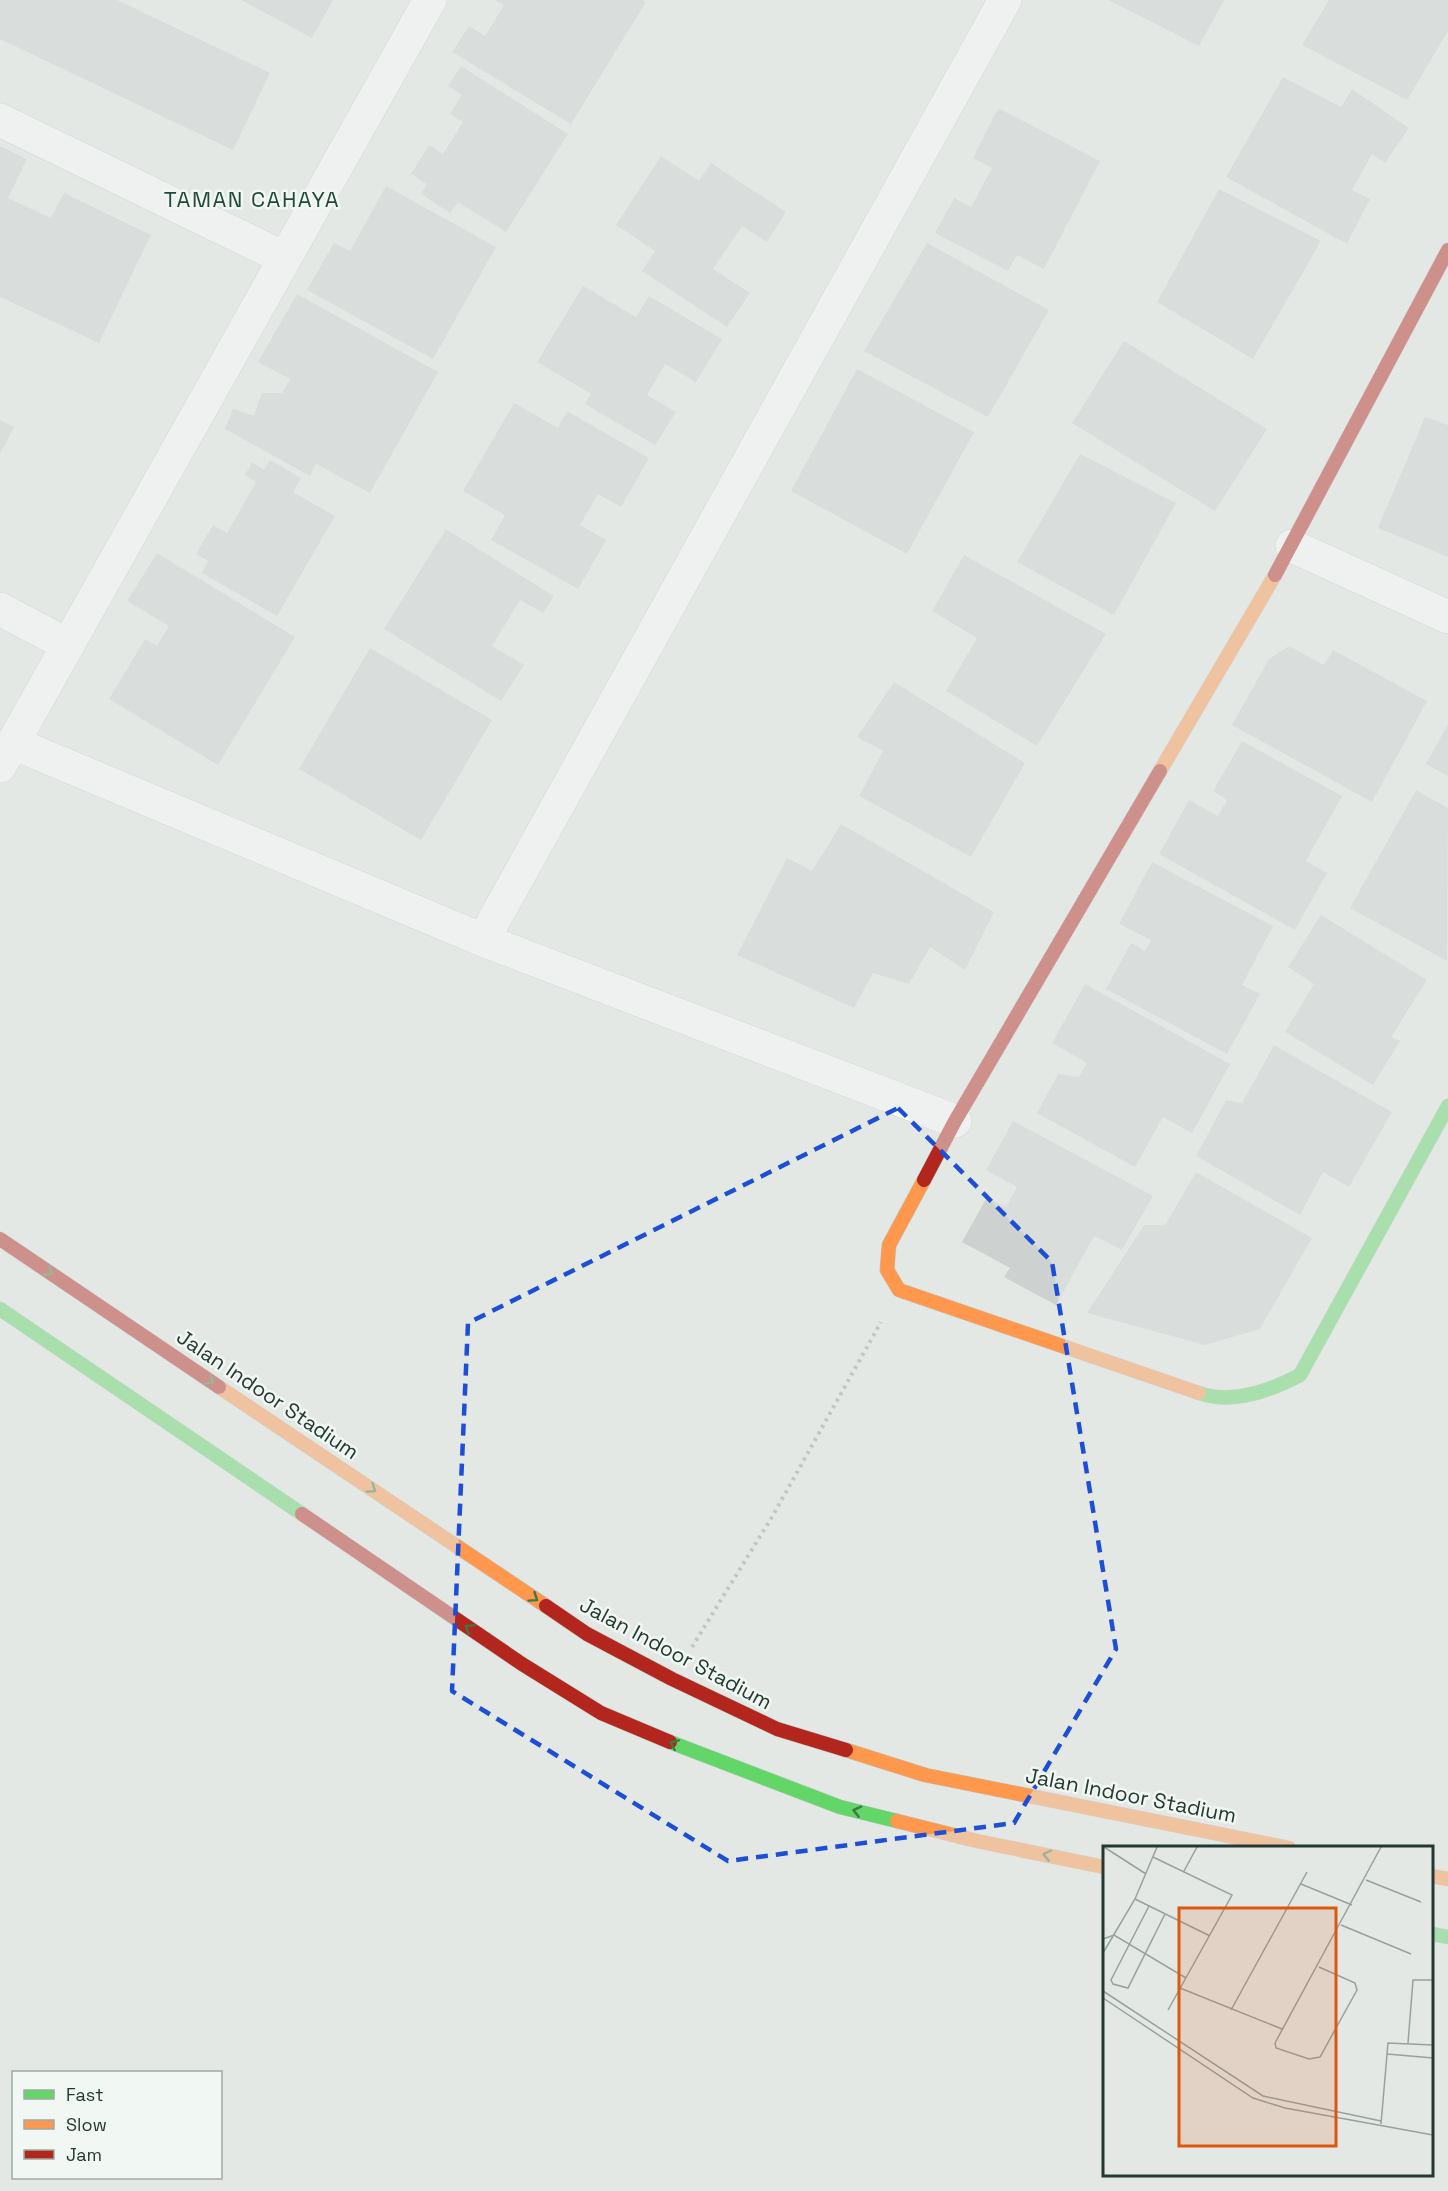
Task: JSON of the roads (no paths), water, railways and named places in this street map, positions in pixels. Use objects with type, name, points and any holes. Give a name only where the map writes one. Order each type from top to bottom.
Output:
[{"type":"street","points":[[430,0],[7,755],[955,1121]]},
{"type":"street","points":[[483,940],[1005,0]]},
{"type":"street","points":[[0,120],[284,258]]},
{"type":"street","points":[[1448,250],[1292,546],[955,1121],[889,1245],[887,1270],[899,1290],[1203,1395],[1239,1398],[1273,1391],[1300,1375],[1448,1106]]},
{"type":"street","points":[[1292,546],[1448,617]]},
{"type":"street","points":[[0,609],[68,645]]},
{"type":"street","name":"Jalan Indoor Stadium","points":[[0,1239],[586,1634],[672,1679],[777,1729],[925,1775],[1279,1846]]},
{"type":"street","points":[[0,1309],[512,1658],[601,1713],[687,1749],[840,1807],[977,1841],[1103,1867]]},
{"type":"street","points":[[1433,1876],[1448,1879]]},
{"type":"street","points":[[1433,1934],[1448,1937]]},
{"type":"district","name":"TAMAN CAHAYA","points":[[252,199]]}]
